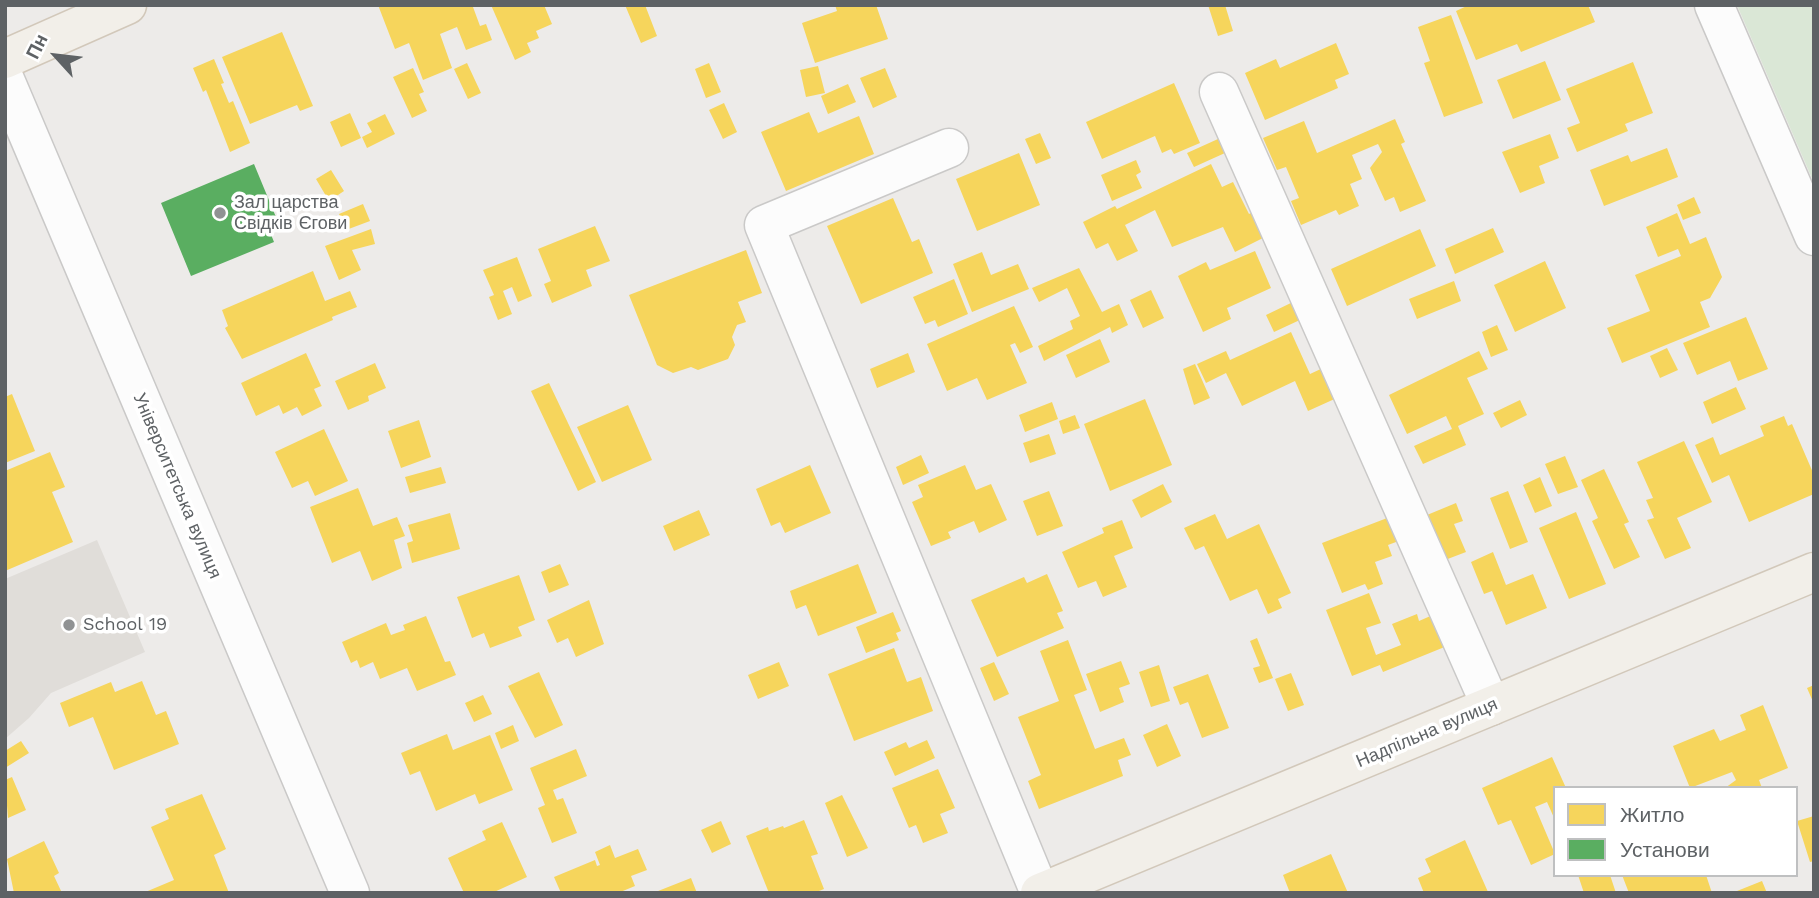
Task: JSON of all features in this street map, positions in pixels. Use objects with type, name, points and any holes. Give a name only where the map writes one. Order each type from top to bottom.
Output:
[{"type":"main road","points":[[5,59],[127,5]]},
{"type":"main road","name":"Надпільна вулиця","points":[[1040,893],[1814,572]]},
{"type":"street","points":[[1714,5],[1814,236]]},
{"type":"street","name":"Університетська вулиця","points":[[5,80],[350,893]]},
{"type":"street","points":[[1219,92],[1491,706]]},
{"type":"street","points":[[949,148],[764,225],[1040,893]]},
{"type":"shaded area","name":"School 19","points":[[97,540],[145,652],[51,693],[29,718],[5,739],[5,579]]},
{"type":"green space","points":[[1737,5],[1814,5],[1814,183]]},
{"type":"building: Житло","points":[[378,5],[478,5],[473,7],[480,26],[486,24],[492,40],[466,50],[457,27],[440,34],[452,68],[423,80],[409,43],[395,49]]},
{"type":"building: Житло","points":[[491,5],[544,5],[552,24],[536,31],[539,38],[527,43],[531,52],[515,60]]},
{"type":"building: Житло","points":[[625,5],[645,5],[657,36],[641,43]]},
{"type":"building: Житло","points":[[835,5],[876,5],[888,39],[815,63],[802,23],[837,11]]},
{"type":"building: Житло","points":[[1208,5],[1225,5],[1233,31],[1218,36]]},
{"type":"building: Житло","points":[[1469,5],[1588,5],[1595,22],[1521,52],[1517,44],[1476,60],[1456,11]]},
{"type":"building: Житло","points":[[1451,15],[1483,103],[1444,117],[1424,63],[1430,61],[1418,27]]},
{"type":"building: Житло","points":[[282,32],[313,106],[300,111],[297,105],[250,124],[222,57]]},
{"type":"building: Житло","points":[[1336,43],[1349,74],[1335,80],[1338,88],[1265,120],[1245,73],[1276,59],[1280,68]]},
{"type":"building: Житло","points":[[214,59],[229,103],[233,101],[250,143],[230,152],[206,90],[203,92],[193,68]]},
{"type":"building: Житло","points":[[1545,61],[1561,100],[1513,119],[1497,80]]},
{"type":"building: Житло","points":[[1633,62],[1653,113],[1625,124],[1628,131],[1577,152],[1567,128],[1580,123],[1566,89]]},
{"type":"building: Житло","points":[[467,63],[481,93],[468,99],[454,69]]},
{"type":"building: Житло","points":[[709,63],[721,92],[706,98],[695,69]]},
{"type":"building: Житло","points":[[818,66],[825,93],[806,97],[800,70]]},
{"type":"building: Житло","points":[[413,68],[424,92],[419,94],[427,111],[412,118],[393,77]]},
{"type":"building: Житло","points":[[885,68],[897,97],[873,108],[860,78]]},
{"type":"building: Житло","points":[[1174,83],[1200,143],[1174,154],[1171,149],[1162,153],[1155,136],[1102,159],[1086,122]]},
{"type":"building: Житло","points":[[848,84],[856,102],[828,114],[821,96]]},
{"type":"building: Житло","points":[[724,103],[737,132],[723,139],[709,110]]},
{"type":"building: Житло","points":[[809,112],[818,133],[859,116],[874,154],[786,191],[761,132]]},
{"type":"building: Житло","points":[[350,113],[361,138],[341,147],[330,122]]},
{"type":"building: Житло","points":[[385,114],[395,134],[367,148],[362,137],[372,132],[367,123]]},
{"type":"building: Житло","points":[[1395,119],[1405,142],[1401,144],[1426,201],[1400,212],[1394,197],[1385,201],[1370,168],[1382,152],[1378,144],[1352,155],[1362,179],[1350,184],[1359,206],[1339,215],[1336,210],[1301,225],[1291,201],[1299,198],[1286,167],[1277,170],[1263,138],[1304,121],[1317,153]]},
{"type":"building: Житло","points":[[1040,133],[1051,158],[1036,164],[1025,139]]},
{"type":"building: Житло","points":[[1550,134],[1559,158],[1539,166],[1545,183],[1520,193],[1502,152]]},
{"type":"building: Житло","points":[[1218,139],[1225,153],[1194,167],[1187,153]]},
{"type":"building: Житло","points":[[1667,148],[1678,177],[1604,206],[1590,170],[1628,155],[1631,162]]},
{"type":"building: Житло","points":[[1019,153],[1040,205],[977,231],[956,179]]},
{"type":"building: Житло","points":[[1136,160],[1141,172],[1136,175],[1142,188],[1112,201],[1101,175]]},
{"type":"building: Житло","points":[[1211,164],[1222,187],[1233,182],[1249,214],[1255,211],[1267,236],[1235,252],[1223,227],[1172,247],[1155,210],[1125,225],[1138,251],[1117,261],[1108,243],[1096,249],[1083,222],[1115,206],[1117,209]]},
{"type":"building: Житло","points":[[331,170],[344,191],[329,201],[316,179]]},
{"type":"building: Житло","points":[[1694,197],[1701,213],[1683,220],[1677,205]]},
{"type":"building: Житло","points":[[893,198],[912,242],[919,239],[933,273],[861,304],[827,226]]},
{"type":"building: Житло","points":[[363,204],[370,221],[346,230],[339,214]]},
{"type":"building: Житло","points":[[1677,213],[1690,244],[1706,237],[1722,277],[1710,298],[1700,302],[1710,327],[1622,363],[1607,328],[1650,311],[1635,275],[1681,256],[1678,249],[1658,257],[1646,227]]},
{"type":"building: Житло","points":[[595,226],[610,261],[586,270],[592,286],[552,303],[544,284],[551,281],[538,249]]},
{"type":"building: Житло","points":[[1493,228],[1504,252],[1455,274],[1445,249]]},
{"type":"building: Житло","points":[[371,229],[375,244],[352,250],[361,270],[339,280],[325,246]]},
{"type":"building: Житло","points":[[1420,229],[1436,266],[1347,306],[1331,269]]},
{"type":"building: Житло","points":[[746,250],[762,293],[738,302],[746,322],[737,325],[732,337],[735,345],[728,359],[698,370],[691,367],[673,373],[657,365],[629,295]]},
{"type":"building: Житло","points":[[1255,251],[1271,288],[1227,308],[1231,319],[1203,332],[1178,276],[1206,262],[1210,270]]},
{"type":"building: Житло","points":[[982,252],[991,275],[1018,264],[1029,289],[972,312],[953,264]]},
{"type":"building: Житло","points":[[517,257],[532,296],[518,302],[512,287],[503,291],[512,314],[498,320],[489,297],[494,295],[483,270]]},
{"type":"building: Житло","points":[[1545,261],[1566,308],[1515,332],[1494,285]]},
{"type":"building: Житло","points":[[1079,268],[1102,312],[1119,304],[1128,325],[1112,333],[1110,327],[1044,361],[1038,346],[1073,329],[1070,321],[1080,316],[1067,288],[1039,302],[1032,288]]},
{"type":"building: Житло","points":[[313,271],[325,301],[350,291],[357,307],[242,359],[225,328],[228,326],[222,310]]},
{"type":"building: Житло","points":[[954,279],[968,314],[938,327],[935,320],[925,324],[913,297]]},
{"type":"building: Житло","points":[[1454,281],[1461,301],[1417,319],[1409,299]]},
{"type":"building: Житло","points":[[1151,290],[1164,318],[1143,328],[1130,300]]},
{"type":"building: Житло","points":[[1295,301],[1302,319],[1274,332],[1266,315]]},
{"type":"building: Житло","points":[[1014,306],[1033,347],[1020,353],[1015,343],[1010,345],[1027,383],[987,400],[977,378],[947,391],[927,344]]},
{"type":"building: Житло","points":[[1746,317],[1768,369],[1738,381],[1730,361],[1697,375],[1683,343]]},
{"type":"building: Житло","points":[[1497,325],[1508,350],[1491,357],[1482,332]]},
{"type":"building: Житло","points":[[1291,332],[1310,374],[1325,367],[1339,397],[1308,411],[1295,381],[1242,406],[1226,373],[1206,383],[1197,364],[1226,351],[1230,360]]},
{"type":"building: Житло","points":[[1100,339],[1110,362],[1076,378],[1066,355]]},
{"type":"building: Житло","points":[[1667,348],[1678,370],[1660,378],[1650,356]]},
{"type":"building: Житло","points":[[1479,351],[1488,369],[1467,378],[1484,414],[1458,426],[1466,445],[1423,464],[1414,446],[1452,429],[1446,416],[1407,434],[1389,395]]},
{"type":"building: Житло","points":[[306,353],[321,386],[314,389],[322,406],[302,416],[297,407],[283,414],[279,405],[256,416],[241,383]]},
{"type":"building: Житло","points":[[908,353],[915,372],[877,388],[870,369]]},
{"type":"building: Житло","points":[[375,363],[386,388],[368,396],[369,401],[348,410],[335,381]]},
{"type":"building: Житло","points":[[1195,364],[1210,398],[1194,405],[1183,369]]},
{"type":"building: Житло","points":[[549,383],[596,482],[578,491],[531,391]]},
{"type":"building: Житло","points":[[1736,387],[1746,409],[1712,424],[1703,402]]},
{"type":"building: Житло","points":[[12,394],[35,451],[5,463],[5,397]]},
{"type":"building: Житло","points":[[1145,399],[1172,465],[1110,491],[1084,424]]},
{"type":"building: Житло","points":[[1520,400],[1527,415],[1501,428],[1493,413]]},
{"type":"building: Житло","points":[[1052,402],[1058,419],[1025,432],[1019,415]]},
{"type":"building: Житло","points":[[628,405],[652,460],[602,482],[577,427]]},
{"type":"building: Житло","points":[[1075,415],[1080,428],[1063,434],[1059,421]]},
{"type":"building: Житло","points":[[1784,416],[1788,426],[1792,424],[1814,475],[1814,494],[1749,522],[1729,475],[1712,483],[1695,445],[1713,437],[1720,455],[1764,436],[1760,426]]},
{"type":"building: Житло","points":[[419,420],[431,457],[401,468],[388,431]]},
{"type":"building: Житло","points":[[324,429],[348,481],[315,496],[308,481],[292,488],[275,452]]},
{"type":"building: Житло","points":[[1049,434],[1056,454],[1030,463],[1023,443]]},
{"type":"building: Житло","points":[[1684,441],[1712,502],[1677,518],[1691,548],[1665,559],[1647,520],[1654,518],[1646,500],[1653,498],[1637,462]]},
{"type":"building: Житло","points":[[50,452],[65,487],[52,492],[73,542],[5,571],[5,471]]},
{"type":"building: Житло","points":[[921,455],[929,473],[903,485],[896,467]]},
{"type":"building: Житло","points":[[1565,456],[1578,487],[1558,494],[1545,464]]},
{"type":"building: Житло","points":[[810,465],[831,513],[785,533],[780,522],[771,526],[756,489]]},
{"type":"building: Житло","points":[[965,465],[976,490],[991,484],[1007,520],[979,533],[974,521],[948,532],[951,538],[931,546],[912,502],[923,497],[918,485]]},
{"type":"building: Житло","points":[[441,467],[446,483],[410,493],[405,477]]},
{"type":"building: Житло","points":[[1604,469],[1629,522],[1624,524],[1640,557],[1614,569],[1592,521],[1598,518],[1581,480]]},
{"type":"building: Житло","points":[[1540,477],[1552,506],[1535,513],[1523,485]]},
{"type":"building: Житло","points":[[1163,484],[1172,502],[1141,518],[1132,500]]},
{"type":"building: Житло","points":[[358,488],[373,526],[397,517],[405,536],[394,540],[402,568],[372,581],[360,551],[332,563],[310,507]]},
{"type":"building: Житло","points":[[1049,491],[1063,526],[1037,536],[1023,501]]},
{"type":"building: Житло","points":[[1508,491],[1528,542],[1510,549],[1490,498]]},
{"type":"building: Житло","points":[[1456,503],[1463,521],[1454,524],[1466,552],[1445,560],[1427,515]]},
{"type":"building: Житло","points":[[699,510],[710,535],[674,551],[663,526]]},
{"type":"building: Житло","points":[[1576,512],[1606,584],[1569,599],[1539,528]]},
{"type":"building: Житло","points":[[450,513],[460,549],[412,563],[407,543],[413,541],[408,525]]},
{"type":"building: Житло","points":[[1215,514],[1227,539],[1259,524],[1291,593],[1278,599],[1282,608],[1268,614],[1257,589],[1230,601],[1204,546],[1195,550],[1184,528]]},
{"type":"building: Житло","points":[[1395,515],[1404,539],[1388,545],[1392,556],[1375,562],[1383,584],[1368,590],[1365,584],[1342,593],[1322,543]]},
{"type":"building: Житло","points":[[1122,520],[1133,548],[1114,556],[1127,587],[1103,597],[1096,581],[1078,588],[1062,552],[1104,533],[1102,528]]},
{"type":"building: Житло","points":[[1493,552],[1506,585],[1533,574],[1547,608],[1506,625],[1492,591],[1484,594],[1471,562]]},
{"type":"building: Житло","points":[[560,564],[569,585],[549,593],[541,572]]},
{"type":"building: Житло","points":[[858,564],[877,613],[818,636],[806,605],[796,609],[790,591]]},
{"type":"building: Житло","points":[[1047,574],[1063,611],[1057,613],[1064,628],[997,657],[971,600],[1024,577],[1027,583]]},
{"type":"building: Житло","points":[[519,575],[535,620],[518,627],[522,636],[490,648],[484,633],[472,638],[457,597]]},
{"type":"building: Житло","points":[[1369,593],[1381,623],[1366,628],[1376,655],[1401,645],[1392,624],[1417,614],[1419,621],[1435,614],[1447,646],[1383,672],[1380,665],[1352,676],[1326,610]]},
{"type":"building: Житло","points":[[589,600],[604,644],[576,657],[568,638],[557,643],[547,620]]},
{"type":"building: Житло","points":[[893,612],[901,631],[896,633],[899,640],[866,653],[856,627]]},
{"type":"building: Житло","points":[[426,616],[445,662],[450,661],[456,675],[417,691],[407,668],[380,679],[373,662],[360,668],[357,660],[351,663],[342,642],[386,623],[391,635],[405,630],[403,625]]},
{"type":"building: Житло","points":[[1257,638],[1273,678],[1259,683],[1253,668],[1260,666],[1250,641]]},
{"type":"building: Житло","points":[[1068,640],[1087,690],[1074,695],[1095,749],[1124,738],[1131,755],[1118,760],[1123,776],[1039,809],[1028,781],[1041,775],[1018,717],[1059,701],[1040,651]]},
{"type":"building: Житло","points":[[894,648],[907,682],[921,677],[933,711],[854,741],[828,674]]},
{"type":"building: Житло","points":[[1121,661],[1130,684],[1119,688],[1124,702],[1100,712],[1086,674]]},
{"type":"building: Житло","points":[[779,662],[789,686],[758,699],[748,675]]},
{"type":"building: Житло","points":[[994,662],[1009,694],[994,701],[980,668]]},
{"type":"building: Житло","points":[[1159,665],[1170,701],[1151,707],[1139,672]]},
{"type":"building: Житло","points":[[539,672],[563,725],[535,738],[508,686]]},
{"type":"building: Житло","points":[[1291,673],[1304,705],[1288,711],[1275,679]]},
{"type":"building: Житло","points":[[1208,674],[1229,728],[1202,738],[1188,702],[1180,705],[1173,687]]},
{"type":"building: Житло","points":[[142,681],[156,715],[166,711],[179,744],[114,770],[93,717],[69,727],[60,703],[111,682],[115,692]]},
{"type":"building: Житло","points":[[1814,685],[1814,704],[1807,688]]},
{"type":"building: Житло","points":[[483,695],[492,714],[474,722],[465,703]]},
{"type":"building: Житло","points":[[1763,705],[1788,768],[1759,780],[1761,786],[1728,786],[1736,780],[1732,772],[1689,786],[1673,746],[1714,729],[1720,741],[1746,730],[1740,715]]},
{"type":"building: Житло","points":[[1167,724],[1181,756],[1157,767],[1143,735]]},
{"type":"building: Житло","points":[[513,725],[519,741],[501,749],[495,733]]},
{"type":"building: Житло","points":[[447,734],[453,750],[490,735],[513,790],[479,804],[475,794],[436,811],[420,771],[410,775],[401,753]]},
{"type":"building: Житло","points":[[927,740],[935,758],[895,776],[884,752],[906,742],[909,748]]},
{"type":"building: Житло","points":[[21,741],[29,753],[5,768],[5,751]]},
{"type":"building: Житло","points":[[576,749],[587,776],[553,790],[557,800],[563,798],[577,833],[552,843],[538,808],[545,805],[530,768]]},
{"type":"building: Житло","points":[[1552,757],[1565,786],[1553,786],[1553,816],[1547,802],[1535,807],[1553,855],[1531,865],[1511,820],[1498,825],[1482,788]]},
{"type":"building: Житло","points":[[938,769],[955,808],[940,814],[948,833],[923,843],[916,825],[909,828],[892,788]]},
{"type":"building: Житло","points":[[12,777],[26,810],[8,818],[5,780]]},
{"type":"building: Житло","points":[[202,794],[226,849],[214,855],[229,893],[143,893],[174,880],[151,827],[169,819],[165,809]]},
{"type":"building: Житло","points":[[842,795],[868,848],[847,857],[825,803]]},
{"type":"building: Житло","points":[[1814,816],[1814,861],[1810,862],[1798,821]]},
{"type":"building: Житло","points":[[804,820],[818,854],[811,856],[824,889],[814,893],[769,893],[746,836],[768,827],[769,831]]},
{"type":"building: Житло","points":[[721,821],[731,844],[712,853],[701,830]]},
{"type":"building: Житло","points":[[502,822],[527,877],[492,893],[464,893],[448,858],[486,840],[482,831]]},
{"type":"building: Житло","points":[[1465,840],[1488,892],[1424,893],[1418,878],[1431,872],[1425,859]]},
{"type":"building: Житло","points":[[44,841],[59,873],[54,876],[62,893],[14,893],[7,859]]},
{"type":"building: Житло","points":[[610,845],[615,858],[638,849],[647,870],[631,876],[635,886],[618,893],[561,893],[554,877],[595,860],[597,866],[600,865],[595,852]]},
{"type":"building: Житло","points":[[1331,854],[1348,893],[1290,893],[1283,875]]},
{"type":"building: Житло","points":[[1579,877],[1611,877],[1616,893],[1584,893]]},
{"type":"building: Житло","points":[[1623,877],[1707,877],[1712,893],[1629,893]]},
{"type":"building: Житло","points":[[691,878],[697,893],[653,893]]},
{"type":"building: Житло","points":[[1762,881],[1767,893],[1732,893]]},
{"type":"building: Установи","name":"Зал царства Свідків Єгови","points":[[254,164],[278,222],[268,227],[274,242],[191,276],[161,203]]},
{"type":"place","name":"Зал царства Свідків Єгови","points":[[220,213]]},
{"type":"place","name":"School 19","points":[[69,625]]}]
